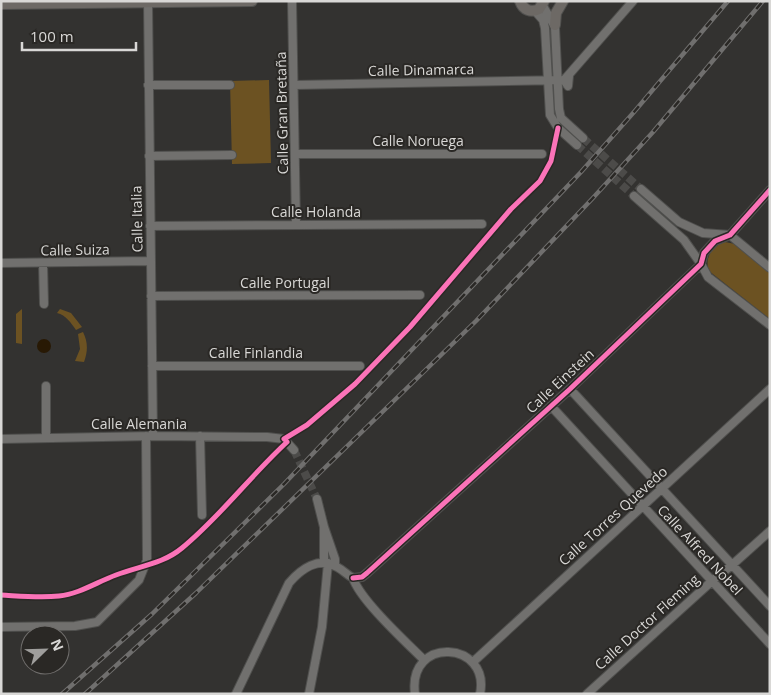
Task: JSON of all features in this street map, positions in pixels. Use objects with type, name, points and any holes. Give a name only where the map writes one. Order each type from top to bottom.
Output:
[{"type":"main road","points":[[1,4],[252,1]]},
{"type":"main road","points":[[520,1],[525,9],[541,6]]},
{"type":"main road","points":[[555,26],[556,13],[563,1]]},
{"type":"street","name":"Calle Gran Bretaña","points":[[292,1],[296,224]]},
{"type":"street","points":[[564,79],[633,1]]},
{"type":"street","name":"Calle Italia","points":[[1,627],[75,626],[98,622],[139,580],[147,560],[152,366],[148,2]]},
{"type":"street","points":[[541,6],[555,26],[564,79],[559,109],[561,118],[583,138]]},
{"type":"street","points":[[541,6],[545,28],[550,115],[558,128],[577,145]]},
{"type":"street","name":"Calle Dinamarca","points":[[294,84],[548,81],[564,79]]},
{"type":"street","points":[[148,86],[230,84]]},
{"type":"street","points":[[149,156],[232,154]]},
{"type":"street","name":"Calle Noruega","points":[[295,154],[542,154]]},
{"type":"street","points":[[641,189],[679,222],[704,233],[730,235],[770,268]]},
{"type":"street","name":"Calle Einstein","points":[[353,578],[367,573],[570,389],[701,264],[704,253],[714,240],[730,235],[770,190]]},
{"type":"street","points":[[634,196],[684,240],[708,277],[770,325]]},
{"type":"street","name":"Calle Holanda","points":[[150,226],[482,224]]},
{"type":"street","name":"Calle Suiza","points":[[1,263],[150,261]]},
{"type":"street","points":[[43,263],[44,304]]},
{"type":"street","name":"Calle Portugal","points":[[150,296],[420,295]]},
{"type":"street","name":"Calle Finlandia","points":[[152,366],[360,366]]},
{"type":"street","points":[[46,386],[46,438]]},
{"type":"street","name":"Calle Alfred Nobel","points":[[570,389],[770,606]]},
{"type":"street","name":"Calle Torres Quevedo","points":[[473,662],[770,389]]},
{"type":"street","name":"Calle Alfred Nobel","points":[[551,406],[770,644]]},
{"type":"street","name":"Calle Alemania","points":[[1,439],[150,436],[277,437],[284,439],[294,450]]},
{"type":"street","points":[[200,436],[202,515]]},
{"type":"street","points":[[309,694],[322,627],[329,564],[335,559],[317,499]]},
{"type":"street","name":"Calle Doctor Fleming","points":[[587,694],[770,531]]},
{"type":"street","points":[[236,694],[289,583],[302,570],[318,563],[329,564],[353,578],[357,589],[424,660]]},
{"type":"street","points":[[414,694],[414,681],[417,670],[424,660],[433,654],[449,651],[464,655],[473,662],[481,681],[480,694]]},
{"type":"shaded area","points":[[269,80],[271,163],[232,164],[230,81]]},
{"type":"shaded area","points":[[725,242],[735,244],[770,273],[770,319],[709,271],[708,257],[710,253],[716,246]]},
{"type":"shaded area","points":[[22,309],[22,344],[16,343],[16,314]]},
{"type":"shaded area","points":[[60,309],[71,313],[82,327],[76,330],[66,317],[57,313]]},
{"type":"shaded area","points":[[83,332],[87,343],[84,362],[75,361],[80,349],[78,334]]},
{"type":"shaded area","points":[[41,339],[47,339],[51,346],[47,353],[41,353],[37,349],[37,343]]},
{"type":"tunnel","points":[[583,138],[641,189]]},
{"type":"tunnel","points":[[577,145],[634,196]]},
{"type":"tunnel","points":[[294,450],[317,499]]},
{"type":"railway","points":[[62,694],[152,614],[284,484],[581,172],[728,1]]},
{"type":"railway","points":[[85,694],[196,593],[476,321],[653,132],[763,1]]},
{"type":"cycle path","points":[[284,439],[307,425],[355,384],[410,327],[511,209],[540,181],[551,161],[558,128]]},
{"type":"cycle path","points":[[353,578],[362,577],[367,573],[570,389],[701,264],[704,253],[715,241],[730,235],[770,190]]},
{"type":"cycle path","points":[[1,595],[30,597],[66,595],[116,575],[167,558],[182,548],[210,523],[287,442]]}]
